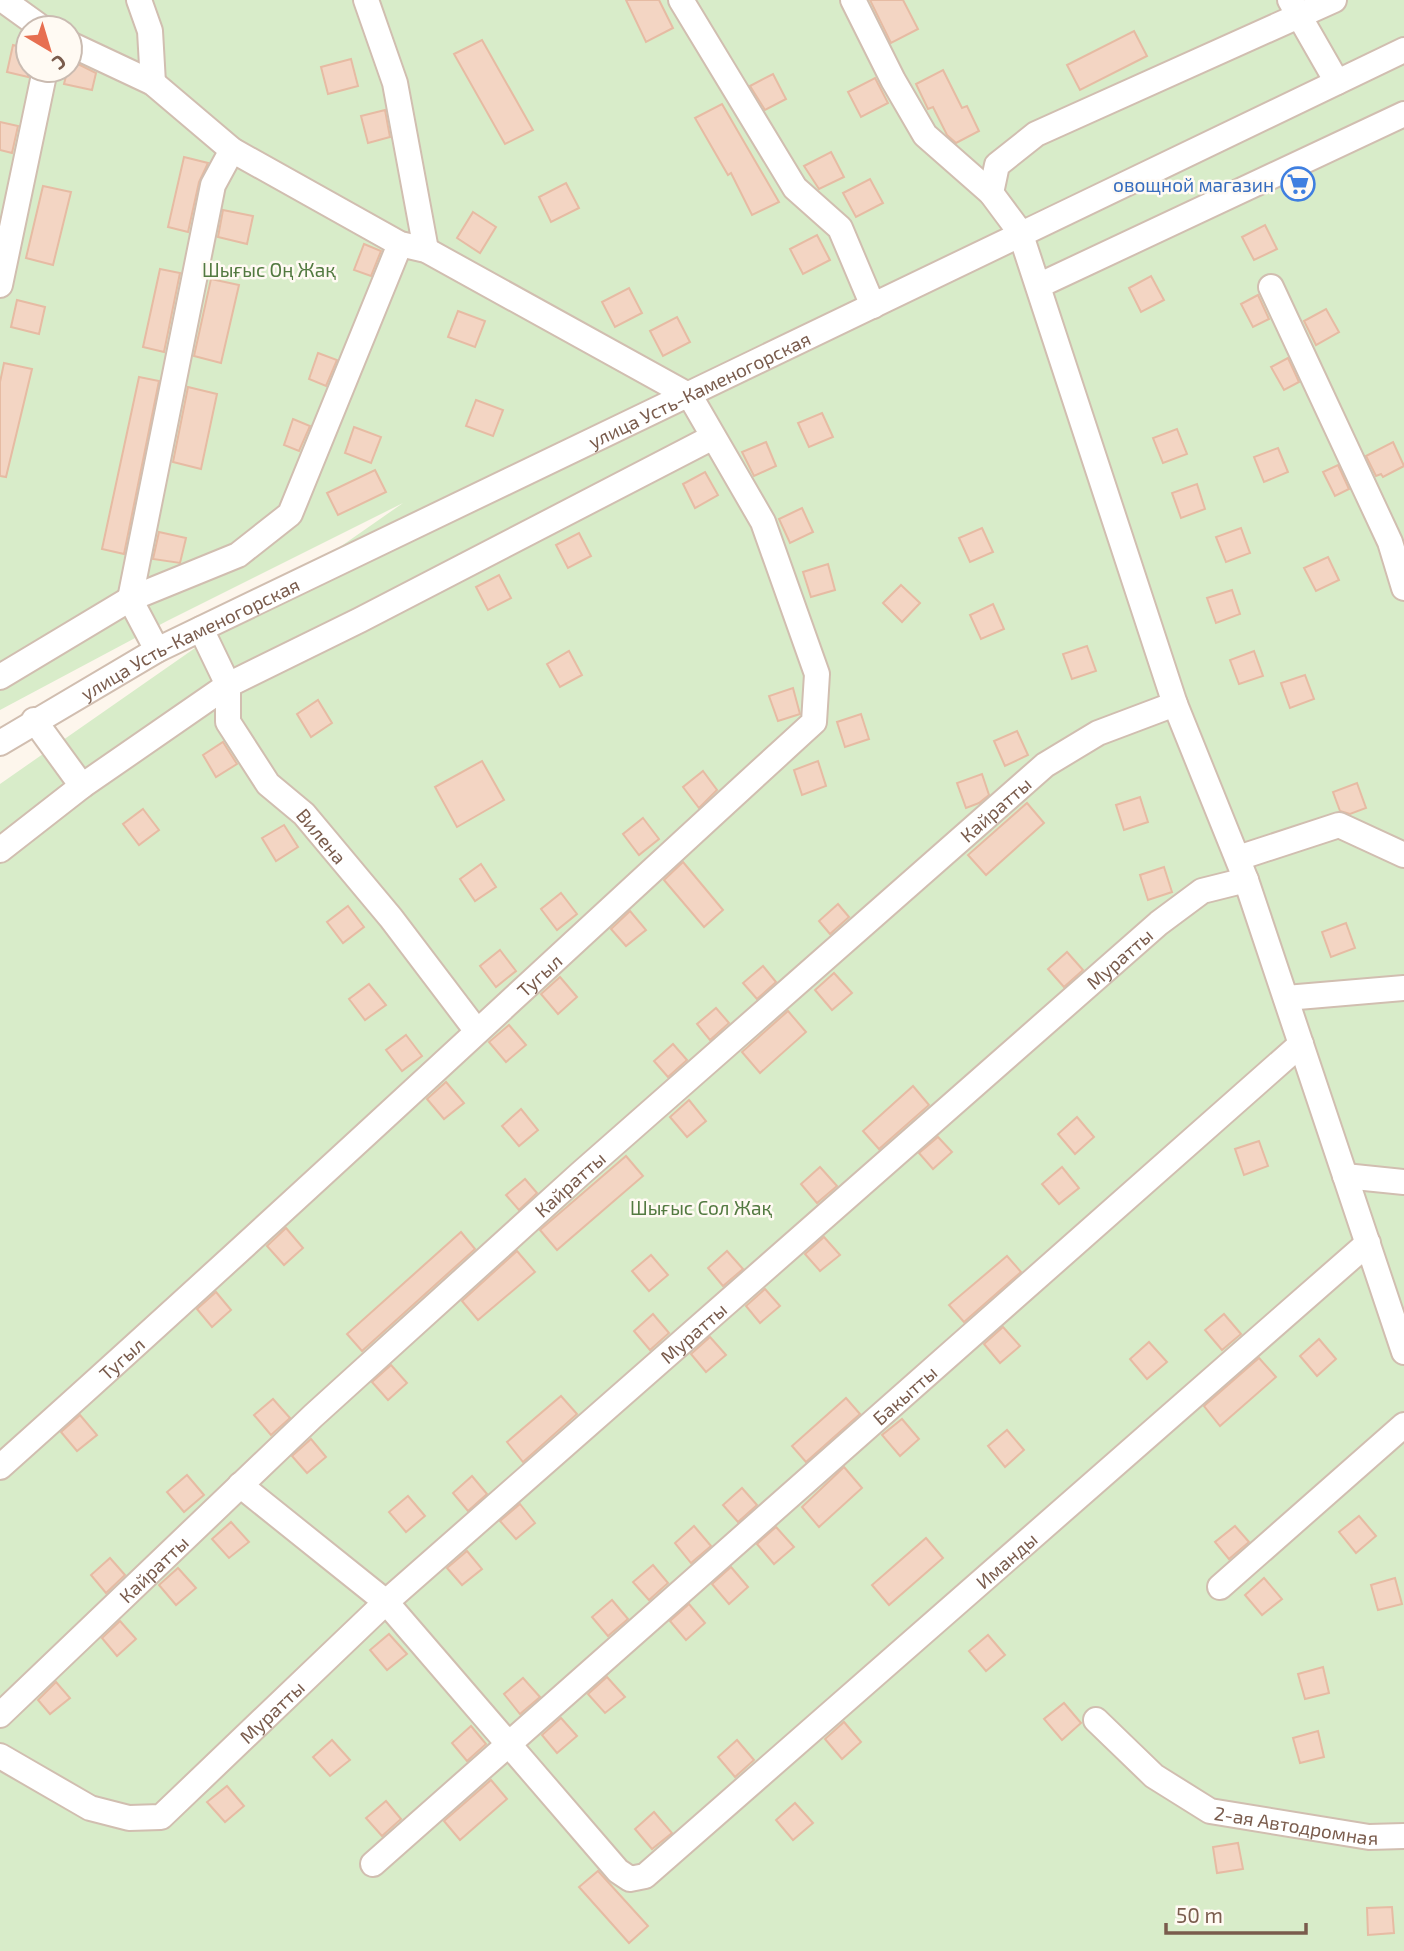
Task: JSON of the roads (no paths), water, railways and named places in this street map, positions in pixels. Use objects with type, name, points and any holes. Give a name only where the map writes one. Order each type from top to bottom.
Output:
[{"type":"street","points":[[3,0],[22,14]]},
{"type":"street","points":[[139,0],[150,31],[153,83]]},
{"type":"street","points":[[366,0],[395,83],[426,250]]},
{"type":"street","points":[[681,0],[795,188],[840,228],[873,306]]},
{"type":"street","points":[[853,0],[893,80],[925,135],[991,193],[1020,232],[1040,285],[1175,704],[1242,869],[1404,1352]]},
{"type":"street","points":[[991,193],[997,166],[1036,135],[1295,8],[1334,0]]},
{"type":"street","points":[[1295,8],[1337,82]]},
{"type":"street","name":"улица Усть-Каменогорская","points":[[0,743],[34,720],[158,650],[690,396],[1020,232],[1404,50]]},
{"type":"street","points":[[84,51],[153,83],[232,150],[400,244],[426,250],[690,396]]},
{"type":"street","points":[[0,285],[43,84]]},
{"type":"street","points":[[1040,285],[1404,114]]},
{"type":"street","points":[[158,650],[130,599],[213,185],[232,150]]},
{"type":"street","points":[[0,677],[130,599],[238,555],[290,514],[400,244]]},
{"type":"street","points":[[1271,286],[1390,542],[1404,588]]},
{"type":"street","name":"Тугыл","points":[[0,1467],[209,1280],[476,1030],[814,722],[817,674],[763,522],[690,396]]},
{"type":"street","points":[[0,850],[82,786],[228,685],[360,621],[713,437]]},
{"type":"street","name":"Вилена","points":[[201,629],[228,685],[228,722],[268,785],[312,824],[390,918],[476,1030]]},
{"type":"street","name":"Кайратты","points":[[0,1715],[240,1485],[580,1174],[1045,765],[1098,733],[1175,704]]},
{"type":"street","points":[[34,720],[82,786]]},
{"type":"street","name":"Муратты","points":[[0,1756],[90,1808],[129,1818],[161,1816],[386,1602],[1159,923],[1202,891],[1242,869],[1339,825],[1404,855]]},
{"type":"street","points":[[1286,998],[1404,988]]},
{"type":"street","name":"Бакытты","points":[[507,1743],[1301,1044]]},
{"type":"street","points":[[1345,1176],[1404,1182]]},
{"type":"street","name":"Иманды","points":[[507,1743],[618,1871],[630,1879],[645,1877],[1368,1243]]},
{"type":"street","points":[[1220,1587],[1404,1425]]},
{"type":"street","points":[[240,1485],[386,1602],[507,1743],[373,1864]]},
{"type":"street","name":"2-ая Автодромная","points":[[1096,1720],[1154,1776],[1210,1811],[1369,1837],[1404,1836]]},
{"type":"place","name":"овощной магазин","points":[[1298,184]]},
{"type":"park label","name":"Шығыс Оң Жақ","points":[[269,269]]},
{"type":"park label","name":"Шығыс Сол Жақ","points":[[701,1207]]}]
